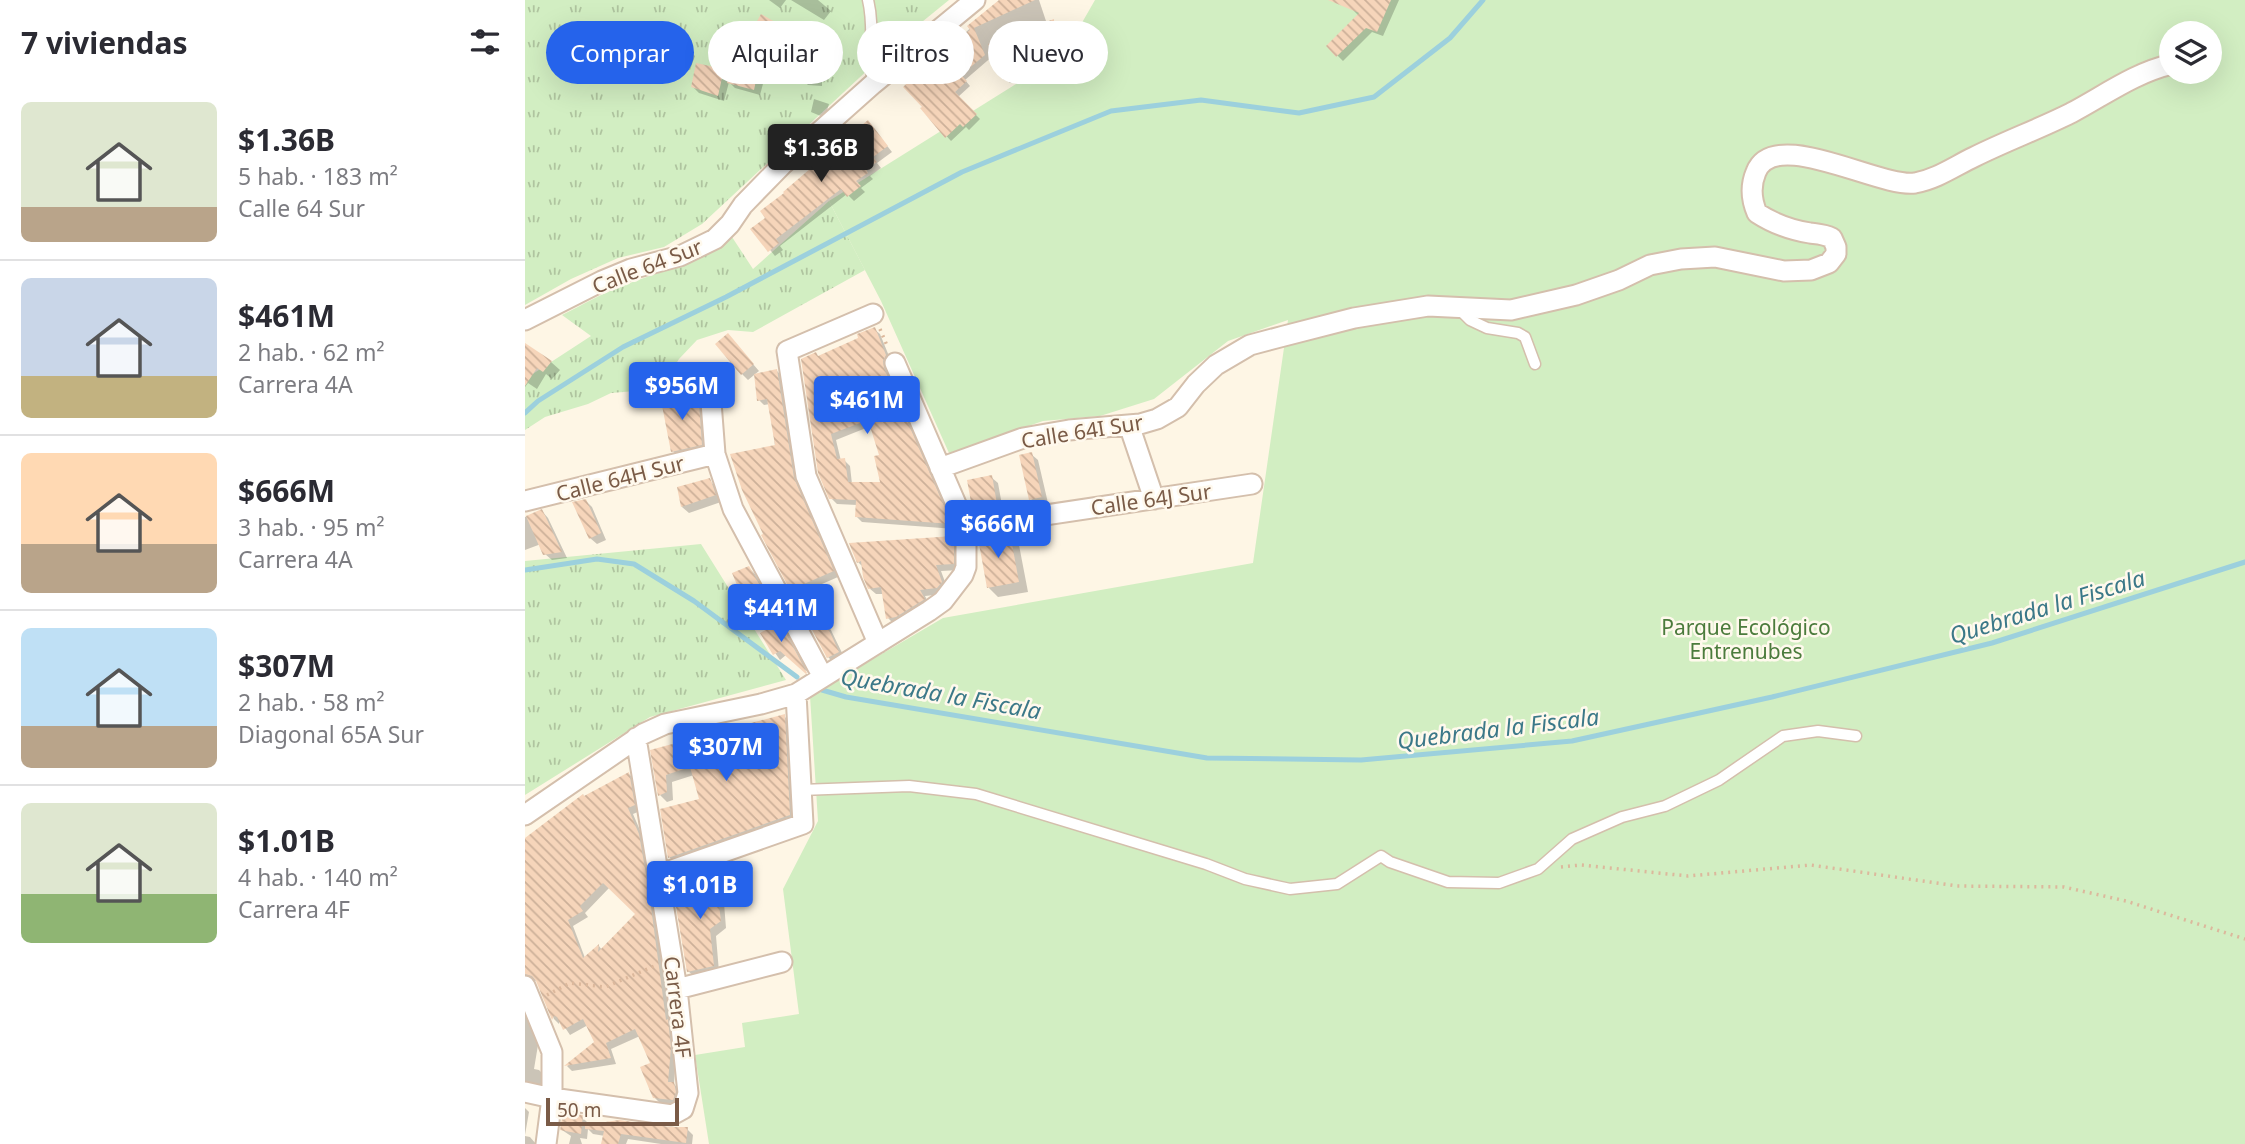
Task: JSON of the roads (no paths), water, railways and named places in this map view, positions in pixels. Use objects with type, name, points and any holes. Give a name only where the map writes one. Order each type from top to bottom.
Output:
[{"type":"street","name":"Calle 64 Sur","points":[[950,21],[975,0]]},
{"type":"street","name":"Calle 64I Sur","points":[[940,468],[1023,438],[1157,419],[1178,407],[1216,365],[1250,345],[1354,318],[1429,306],[1511,310],[1576,295],[1619,280],[1650,265],[1681,259],[1715,257],[1784,271],[1824,267],[1836,254],[1832,238],[1822,233],[1785,227],[1757,213],[1753,204],[1753,181],[1758,166],[1766,158],[1780,155],[1813,158],[1885,180],[1916,183],[1944,173],[1986,151],[2051,123],[2123,83],[2159,67]]},
{"type":"street","name":"Calle 64 Sur","points":[[525,320],[602,281],[631,269],[680,256],[715,239],[743,205],[774,174],[873,84]]},
{"type":"street","points":[[873,314],[787,351],[806,476],[878,643]]},
{"type":"street","points":[[525,815],[636,738],[666,724],[796,694],[943,601],[957,584],[966,567],[966,527],[895,363]]},
{"type":"street","points":[[711,402],[715,454],[733,509],[823,677]]},
{"type":"street","points":[[1129,425],[1154,499]]},
{"type":"street","name":"Calle 64H Sur","points":[[525,501],[715,454]]},
{"type":"street","name":"Calle 64J Sur","points":[[966,527],[1252,484]]},
{"type":"street","points":[[658,875],[803,824],[796,694]]},
{"type":"street","name":"Carrera 4F","points":[[552,1098],[672,1115],[683,1109],[688,1093],[677,989],[636,738]]},
{"type":"street","points":[[677,989],[782,962]]},
{"type":"street","points":[[529,994],[552,1052],[552,1098],[546,1144]]},
{"type":"street","points":[[525,1092],[552,1098]]},
{"type":"lane","points":[[868,0],[873,21]]},
{"type":"lane","points":[[1458,309],[1487,328],[1518,332],[1525,337],[1535,364]]},
{"type":"lane","points":[[801,790],[909,786],[976,794],[1206,864],[1245,879],[1290,889],[1337,884],[1381,856],[1390,862],[1448,882],[1499,883],[1538,869],[1572,839],[1622,817],[1665,806],[1719,780],[1783,736],[1818,731],[1856,736]]},
{"type":"waterway","points":[[525,413],[538,401],[623,347],[726,297],[962,172],[1111,111],[1201,100],[1299,113],[1374,97],[1450,38],[1483,0]]},
{"type":"waterway","name":"Quebrada la Fiscala","points":[[525,570],[597,559],[634,564],[694,601],[797,677]]},
{"type":"waterway","name":"Quebrada la Fiscala","points":[[822,690],[846,697],[1207,758],[1361,760],[1572,741],[1772,697],[1992,643],[2245,562]]},
{"type":"park label","name":"Parque Ecológico Entrenubes","points":[[1746,639]]}]
